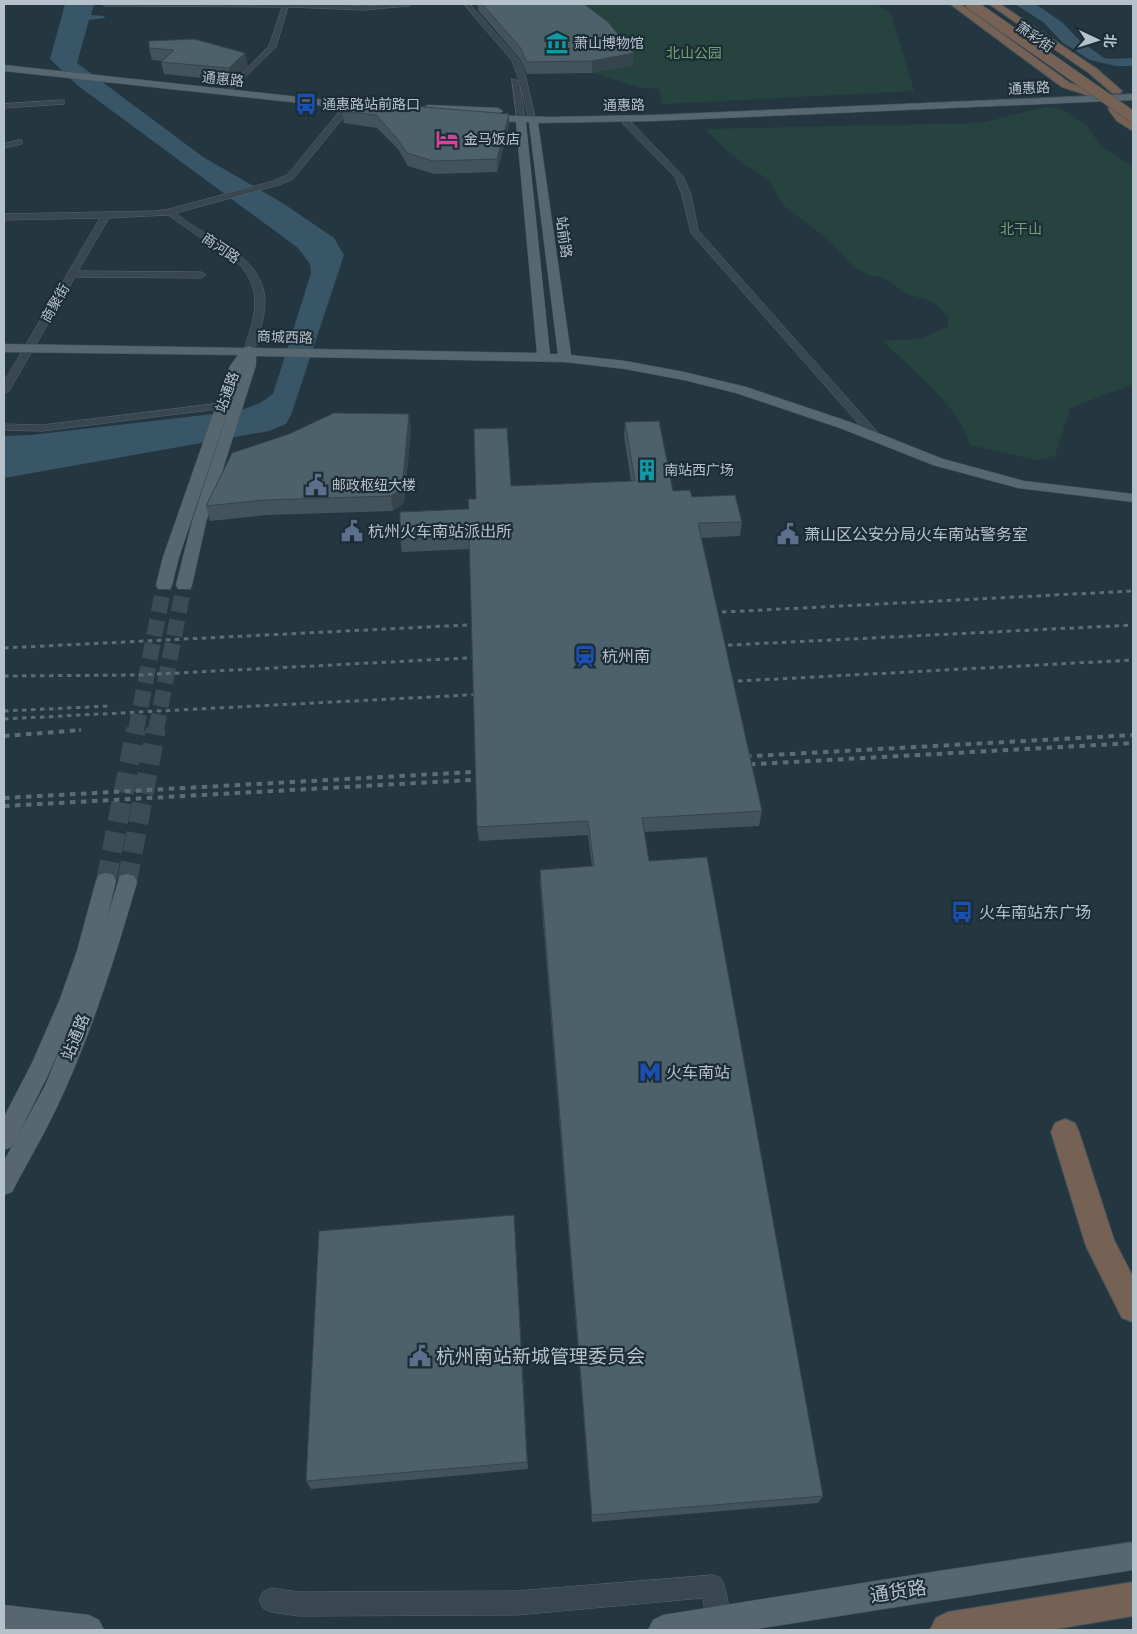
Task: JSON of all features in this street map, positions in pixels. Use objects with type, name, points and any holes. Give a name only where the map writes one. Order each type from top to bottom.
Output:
[{"type":"highway","points":[[955,4],[1066,85],[1095,96]]},
{"type":"highway","points":[[970,4],[1133,116]]},
{"type":"highway","points":[[983,4],[1130,98]]},
{"type":"highway","points":[[994,4],[1130,98]]},
{"type":"highway","points":[[1114,109],[1121,119],[1133,128]]},
{"type":"highway","points":[[1065,1132],[1101,1246],[1133,1307]]},
{"type":"highway","points":[[948,1630],[1133,1599]]},
{"type":"main road","name":"萧彩街","points":[[964,4],[1133,122]]},
{"type":"main road","name":"萧彩街","points":[[990,4],[1130,98]]},
{"type":"main road","points":[[4,64],[32,69]]},
{"type":"main road","points":[[4,68],[121,78]]},
{"type":"main road","name":"通惠路","points":[[121,78],[232,88],[351,103]]},
{"type":"main road","name":"通惠路","points":[[121,78],[381,106]]},
{"type":"main road","name":"通惠路","points":[[420,110],[526,116],[654,118],[1095,96],[1130,98]]},
{"type":"main road","points":[[594,116],[626,122],[1000,100]]},
{"type":"main road","points":[[526,116],[544,358]]},
{"type":"main road","name":"站前路","points":[[526,116],[565,358]]},
{"type":"main road","name":"商城西路","points":[[4,348],[249,350],[565,358]]},
{"type":"main road","name":"站通路","points":[[184,585],[200,522],[224,442],[250,365],[249,350]]},
{"type":"main road","name":"站通路","points":[[164,585],[171,556],[236,366],[249,350]]},
{"type":"main road","points":[[565,358],[625,365],[712,383],[793,406],[938,462],[1023,485],[1133,498]]},
{"type":"main road","name":"站通路","points":[[4,1139],[23,1104],[62,1017],[87,952],[106,881]]},
{"type":"main road","name":"站通路","points":[[4,1184],[39,1120],[74,1040],[107,953],[127,882]]},
{"type":"main road","name":"通货路","points":[[663,1630],[718,1625],[1133,1556]]},
{"type":"main road","points":[[4,1620],[89,1630]]},
{"type":"street","points":[[105,4],[286,4],[363,8],[409,4]]},
{"type":"street","points":[[232,88],[272,47],[286,4]]},
{"type":"street","points":[[467,4],[515,60],[521,74],[526,116]]},
{"type":"street","points":[[510,55],[526,116]]},
{"type":"street","points":[[4,106],[62,102]]},
{"type":"street","points":[[4,217],[170,212],[262,187],[290,177],[351,103]]},
{"type":"street","points":[[626,122],[679,176],[685,186],[685,197],[694,231],[876,437]]},
{"type":"street","points":[[4,146],[19,142]]},
{"type":"street","name":"商河路","points":[[170,212],[180,222],[233,252],[253,273],[262,297],[258,324],[249,350]]},
{"type":"street","name":"商聚街","points":[[4,392],[106,215]]},
{"type":"street","points":[[72,274],[201,275]]},
{"type":"street","points":[[4,427],[42,428],[222,406]]},
{"type":"street","points":[[271,1600],[299,1604],[517,1602],[713,1586],[718,1625]]},
{"type":"green space","name":"北山公园","points":[[570,4],[876,4],[891,14],[914,91],[662,104],[659,89],[638,87],[592,73],[633,64]]},
{"type":"green space","name":"北干山","points":[[1053,107],[1062,109],[1087,126],[1100,145],[1133,167],[1133,384],[1070,408],[1055,456],[1037,460],[970,445],[956,416],[945,402],[883,341],[918,339],[948,327],[948,316],[934,302],[904,293],[891,282],[881,277],[868,275],[853,266],[828,239],[786,208],[767,178],[745,165],[724,148],[706,129],[982,123],[1039,108]]},
{"type":"water","points":[[65,4],[94,4],[91,15],[105,16],[104,18],[89,20],[77,63],[203,157],[281,202],[334,238],[344,255],[291,415],[286,424],[269,431],[4,478],[4,436],[31,435],[239,411],[260,403],[273,394],[311,273],[310,264],[298,248],[77,85],[50,59]]},
{"type":"water","points":[[1015,4],[1034,4],[1040,7],[1063,23],[1079,40],[1104,58],[1133,58],[1133,66],[1116,66],[1090,60],[1063,43],[1043,22]]},
{"type":"building","name":"萧山博物馆","points":[[482,4],[584,4],[608,22],[634,53],[592,61],[527,62],[520,47]]},
{"type":"building","points":[[194,39],[245,53],[229,68],[161,62],[174,50],[149,48],[149,41]]},
{"type":"building","name":"金马饭店","points":[[351,101],[509,114],[497,159],[433,161],[407,153],[396,137],[376,115],[342,111]]},
{"type":"building","name":"邮政枢纽大楼","points":[[334,413],[409,414],[402,489],[391,496],[264,500],[206,506],[232,453],[289,434]]},
{"type":"building","points":[[659,421],[673,491],[690,490],[692,497],[735,495],[742,522],[698,523],[762,811],[642,818],[649,861],[707,857],[823,1496],[592,1515],[540,870],[594,866],[588,821],[477,827],[469,534],[400,537],[400,512],[469,509],[468,499],[476,499],[474,429],[507,428],[511,486],[635,481],[625,422]]},
{"type":"building","name":"杭州南站新城管理委员会","points":[[514,1215],[527,1462],[306,1481],[319,1231]]},
{"type":"tunnel","points":[[136,730],[164,585]]},
{"type":"tunnel","points":[[156,730],[184,585]]},
{"type":"tunnel","points":[[106,881],[136,729]]},
{"type":"tunnel","points":[[127,882],[156,729]]},
{"type":"railway","points":[[704,613],[1133,591]]},
{"type":"railway","points":[[4,648],[487,624]]},
{"type":"railway","points":[[710,646],[1133,625]]},
{"type":"railway","points":[[4,676],[139,675],[486,657]]},
{"type":"railway","points":[[720,682],[1133,660]]},
{"type":"railway","points":[[4,719],[488,694]]},
{"type":"railway","points":[[4,711],[110,706]]},
{"type":"railway","points":[[4,736],[81,730],[79,730]]},
{"type":"railway","points":[[735,757],[1133,735]]},
{"type":"railway","points":[[739,765],[1133,743]]},
{"type":"railway","points":[[4,798],[491,771]]},
{"type":"railway","points":[[4,806],[489,779]]},
{"type":"place","name":"萧山博物馆","points":[[557,43]]},
{"type":"place","name":"通惠路站前路口","points":[[306,104]]},
{"type":"place","name":"金马饭店","points":[[447,139]]},
{"type":"place","name":"南站西广场","points":[[647,470]]},
{"type":"place","name":"邮政枢纽大楼","points":[[316,485]]},
{"type":"place","name":"杭州火车南站派出所","points":[[352,531]]},
{"type":"place","name":"萧山区公安分局火车南站警务室","points":[[788,534]]},
{"type":"place","name":"杭州南","points":[[585,656]]},
{"type":"place","name":"火车南站东广场","points":[[962,912]]},
{"type":"place","name":"火车南站","points":[[650,1072]]},
{"type":"place","name":"杭州南站新城管理委员会","points":[[420,1356]]}]
